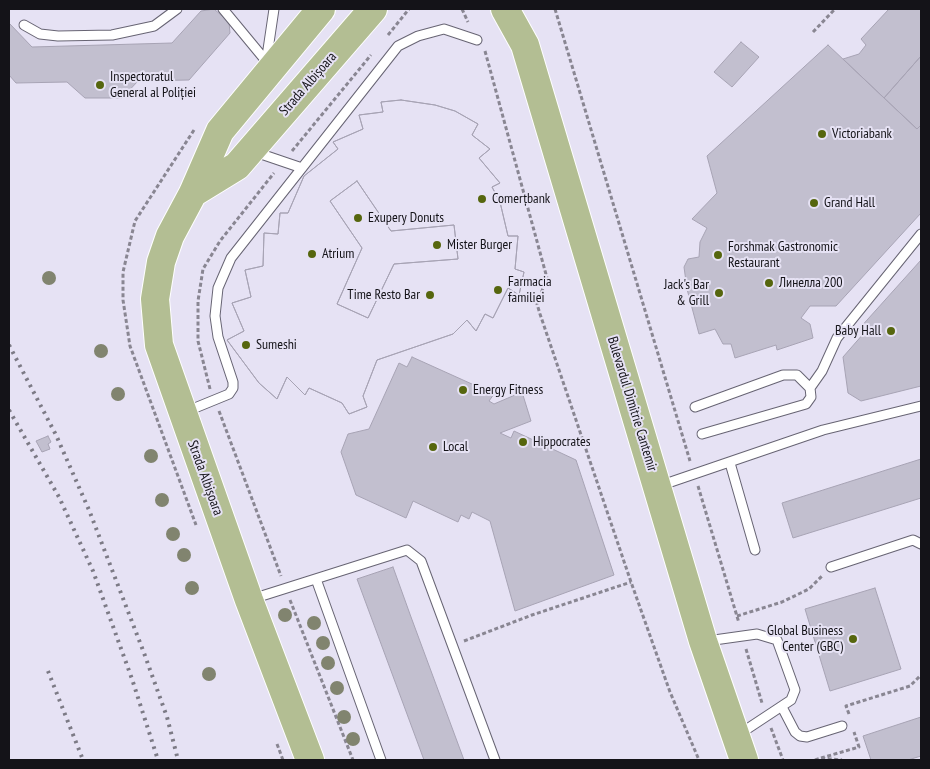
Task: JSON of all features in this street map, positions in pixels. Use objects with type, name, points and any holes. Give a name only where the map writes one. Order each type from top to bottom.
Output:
[{"type":"main road","name":"Strada Albișoara","points":[[310,760],[249,600],[158,345],[154,299],[161,262],[170,236],[193,193],[220,131],[265,70],[321,9]]},
{"type":"main road","name":"Strada Albișoara","points":[[193,193],[237,166],[373,9]]},
{"type":"main road","name":"Bulevardul Dimitrie Cantemir","points":[[505,9],[525,45],[703,641],[740,748]]},
{"type":"main road","name":"Bulevardul Dimitrie Cantemir","points":[[525,45],[526,9]]},
{"type":"lane","points":[[24,25],[40,34],[58,36],[112,35],[154,26],[176,9]]},
{"type":"lane","points":[[222,9],[265,70]]},
{"type":"lane","points":[[265,70],[274,9]]},
{"type":"lane","points":[[182,413],[229,394],[233,388],[234,382],[218,337],[215,316],[218,288],[231,258],[398,46],[418,36],[444,30],[477,40]]},
{"type":"lane","points":[[250,150],[302,168]]},
{"type":"lane","points":[[810,388],[822,371],[837,338],[921,234]]},
{"type":"lane","points":[[695,407],[783,375],[797,375],[810,388],[811,397],[806,404],[702,434]]},
{"type":"lane","points":[[657,487],[823,430],[921,406]]},
{"type":"lane","points":[[730,463],[755,550]]},
{"type":"lane","points":[[831,567],[913,540],[921,544]]},
{"type":"lane","points":[[249,600],[286,590],[407,550],[421,561],[454,645],[495,760]]},
{"type":"lane","points":[[316,579],[380,760]]},
{"type":"lane","points":[[703,641],[757,634],[777,640],[795,690],[791,700],[766,716],[740,748]]},
{"type":"lane","points":[[782,707],[795,732],[800,736],[807,737],[842,726]]},
{"type":"path","points":[[385,38],[410,9]]},
{"type":"path","points":[[462,9],[477,40],[485,51],[547,278],[537,304],[540,314],[630,582],[670,692],[699,760]]},
{"type":"path","points":[[555,9],[766,716],[783,760]]},
{"type":"path","points":[[813,32],[835,9]]},
{"type":"path","points":[[352,760],[207,382],[198,341],[198,301],[203,269],[220,241],[372,53]]},
{"type":"path","points":[[454,645],[532,615],[630,582]]},
{"type":"path","points":[[737,616],[782,602],[809,589]]},
{"type":"path","points":[[851,722],[846,706],[910,686],[921,675]]},
{"type":"path","points":[[815,760],[859,748],[854,731]]},
{"type":"path","points":[[822,758],[842,760]]},
{"type":"building","points":[[214,9],[229,22],[230,33],[189,80],[138,81],[122,98],[85,98],[67,82],[16,83],[9,75],[9,23],[32,47],[172,43],[201,11]]},
{"type":"building","points":[[889,9],[921,9],[921,56],[884,98],[843,59],[859,54],[866,45],[861,39]]},
{"type":"building","points":[[741,42],[759,57],[732,87],[714,72]]},
{"type":"building","name":"Grand Hall","points":[[828,45],[917,129],[921,125],[921,213],[836,306],[810,306],[801,318],[810,324],[813,338],[777,350],[776,345],[735,358],[731,344],[723,344],[715,329],[699,334],[687,289],[684,267],[688,259],[699,257],[700,242],[707,228],[692,219],[717,193],[707,156]]},
{"type":"building","points":[[921,56],[921,125],[917,129],[884,98]]},
{"type":"building","name":"Atrium","points":[[401,100],[435,105],[455,111],[478,124],[472,135],[490,149],[479,158],[500,183],[492,187],[500,202],[508,236],[518,236],[515,269],[524,272],[519,295],[508,288],[493,318],[485,314],[476,331],[467,320],[453,334],[377,360],[363,396],[367,407],[349,414],[342,403],[309,388],[305,395],[287,377],[277,399],[259,383],[227,340],[244,331],[232,303],[251,297],[245,270],[263,266],[264,233],[278,234],[280,213],[288,213],[304,176],[338,149],[333,142],[363,129],[359,115],[383,112],[381,102]],"holes":[[[357,181],[391,231],[454,225],[458,259],[394,264],[368,318],[337,304],[362,248],[330,201]]]},
{"type":"building","name":"Atrium","points":[[401,100],[435,105],[455,111],[478,124],[472,135],[490,149],[479,158],[500,183],[492,187],[500,202],[508,236],[518,236],[515,269],[524,272],[519,295],[508,288],[493,318],[485,314],[476,331],[467,320],[453,334],[377,360],[363,396],[367,407],[349,414],[342,403],[309,388],[305,395],[287,377],[277,399],[259,383],[227,340],[244,331],[232,303],[251,297],[245,270],[263,266],[264,233],[278,234],[280,213],[288,213],[304,176],[338,149],[333,142],[363,129],[359,115],[383,112],[381,102]]},
{"type":"building","points":[[357,181],[391,231],[454,225],[458,259],[394,264],[368,318],[337,304],[362,248],[330,201]]},
{"type":"building","name":"Baby Hall","points":[[921,260],[921,386],[861,401],[848,393],[843,357],[864,333],[859,329]]},
{"type":"building","points":[[412,357],[494,394],[489,401],[494,404],[522,392],[531,421],[500,433],[511,438],[514,431],[576,460],[614,575],[515,611],[490,521],[472,512],[469,519],[461,515],[458,522],[413,501],[406,518],[356,495],[341,452],[348,434],[369,429],[399,363],[407,367]]},
{"type":"building","points":[[48,436],[51,442],[48,444],[50,449],[42,452],[36,441]]},
{"type":"building","points":[[921,459],[921,498],[793,538],[782,503]]},
{"type":"building","points":[[393,567],[464,760],[424,760],[357,579]]},
{"type":"building","name":"Global Business Center (GBC)","points":[[875,588],[901,669],[830,691],[805,609]]},
{"type":"building","points":[[921,717],[921,756],[908,760],[871,760],[863,736]]},
{"type":"railway","points":[[9,345],[56,435],[89,510],[167,717],[178,760]]},
{"type":"railway","points":[[9,410],[59,497],[93,571],[132,679],[158,760]]},
{"type":"railway","points":[[48,671],[83,760]]},
{"type":"place","name":"Inspectoratul General al Poliției","points":[[100,85]]},
{"type":"place","name":"Victoriabank","points":[[822,134]]},
{"type":"place","name":"Comerțbank","points":[[482,199]]},
{"type":"place","name":"Grand Hall","points":[[814,203]]},
{"type":"place","name":"Exupery Donuts","points":[[358,218]]},
{"type":"place","name":"Mister Burger","points":[[437,245]]},
{"type":"place","name":"Atrium","points":[[312,254]]},
{"type":"place","name":"Forshmak Gastronomic Restaurant","points":[[718,255]]},
{"type":"place","name":"Линелла 200","points":[[769,283]]},
{"type":"place","name":"Farmacia familiei","points":[[498,290]]},
{"type":"place","name":"Jack's Bar & Grill","points":[[719,293]]},
{"type":"place","name":"Time Resto Bar","points":[[430,295]]},
{"type":"place","name":"Baby Hall","points":[[891,331]]},
{"type":"place","name":"Sumeshi","points":[[246,345]]},
{"type":"place","name":"Energy Fitness","points":[[463,390]]},
{"type":"place","name":"Hippocrates","points":[[523,442]]},
{"type":"place","name":"Local","points":[[433,447]]},
{"type":"place","name":"Global Business Center (GBC)","points":[[853,639]]}]
